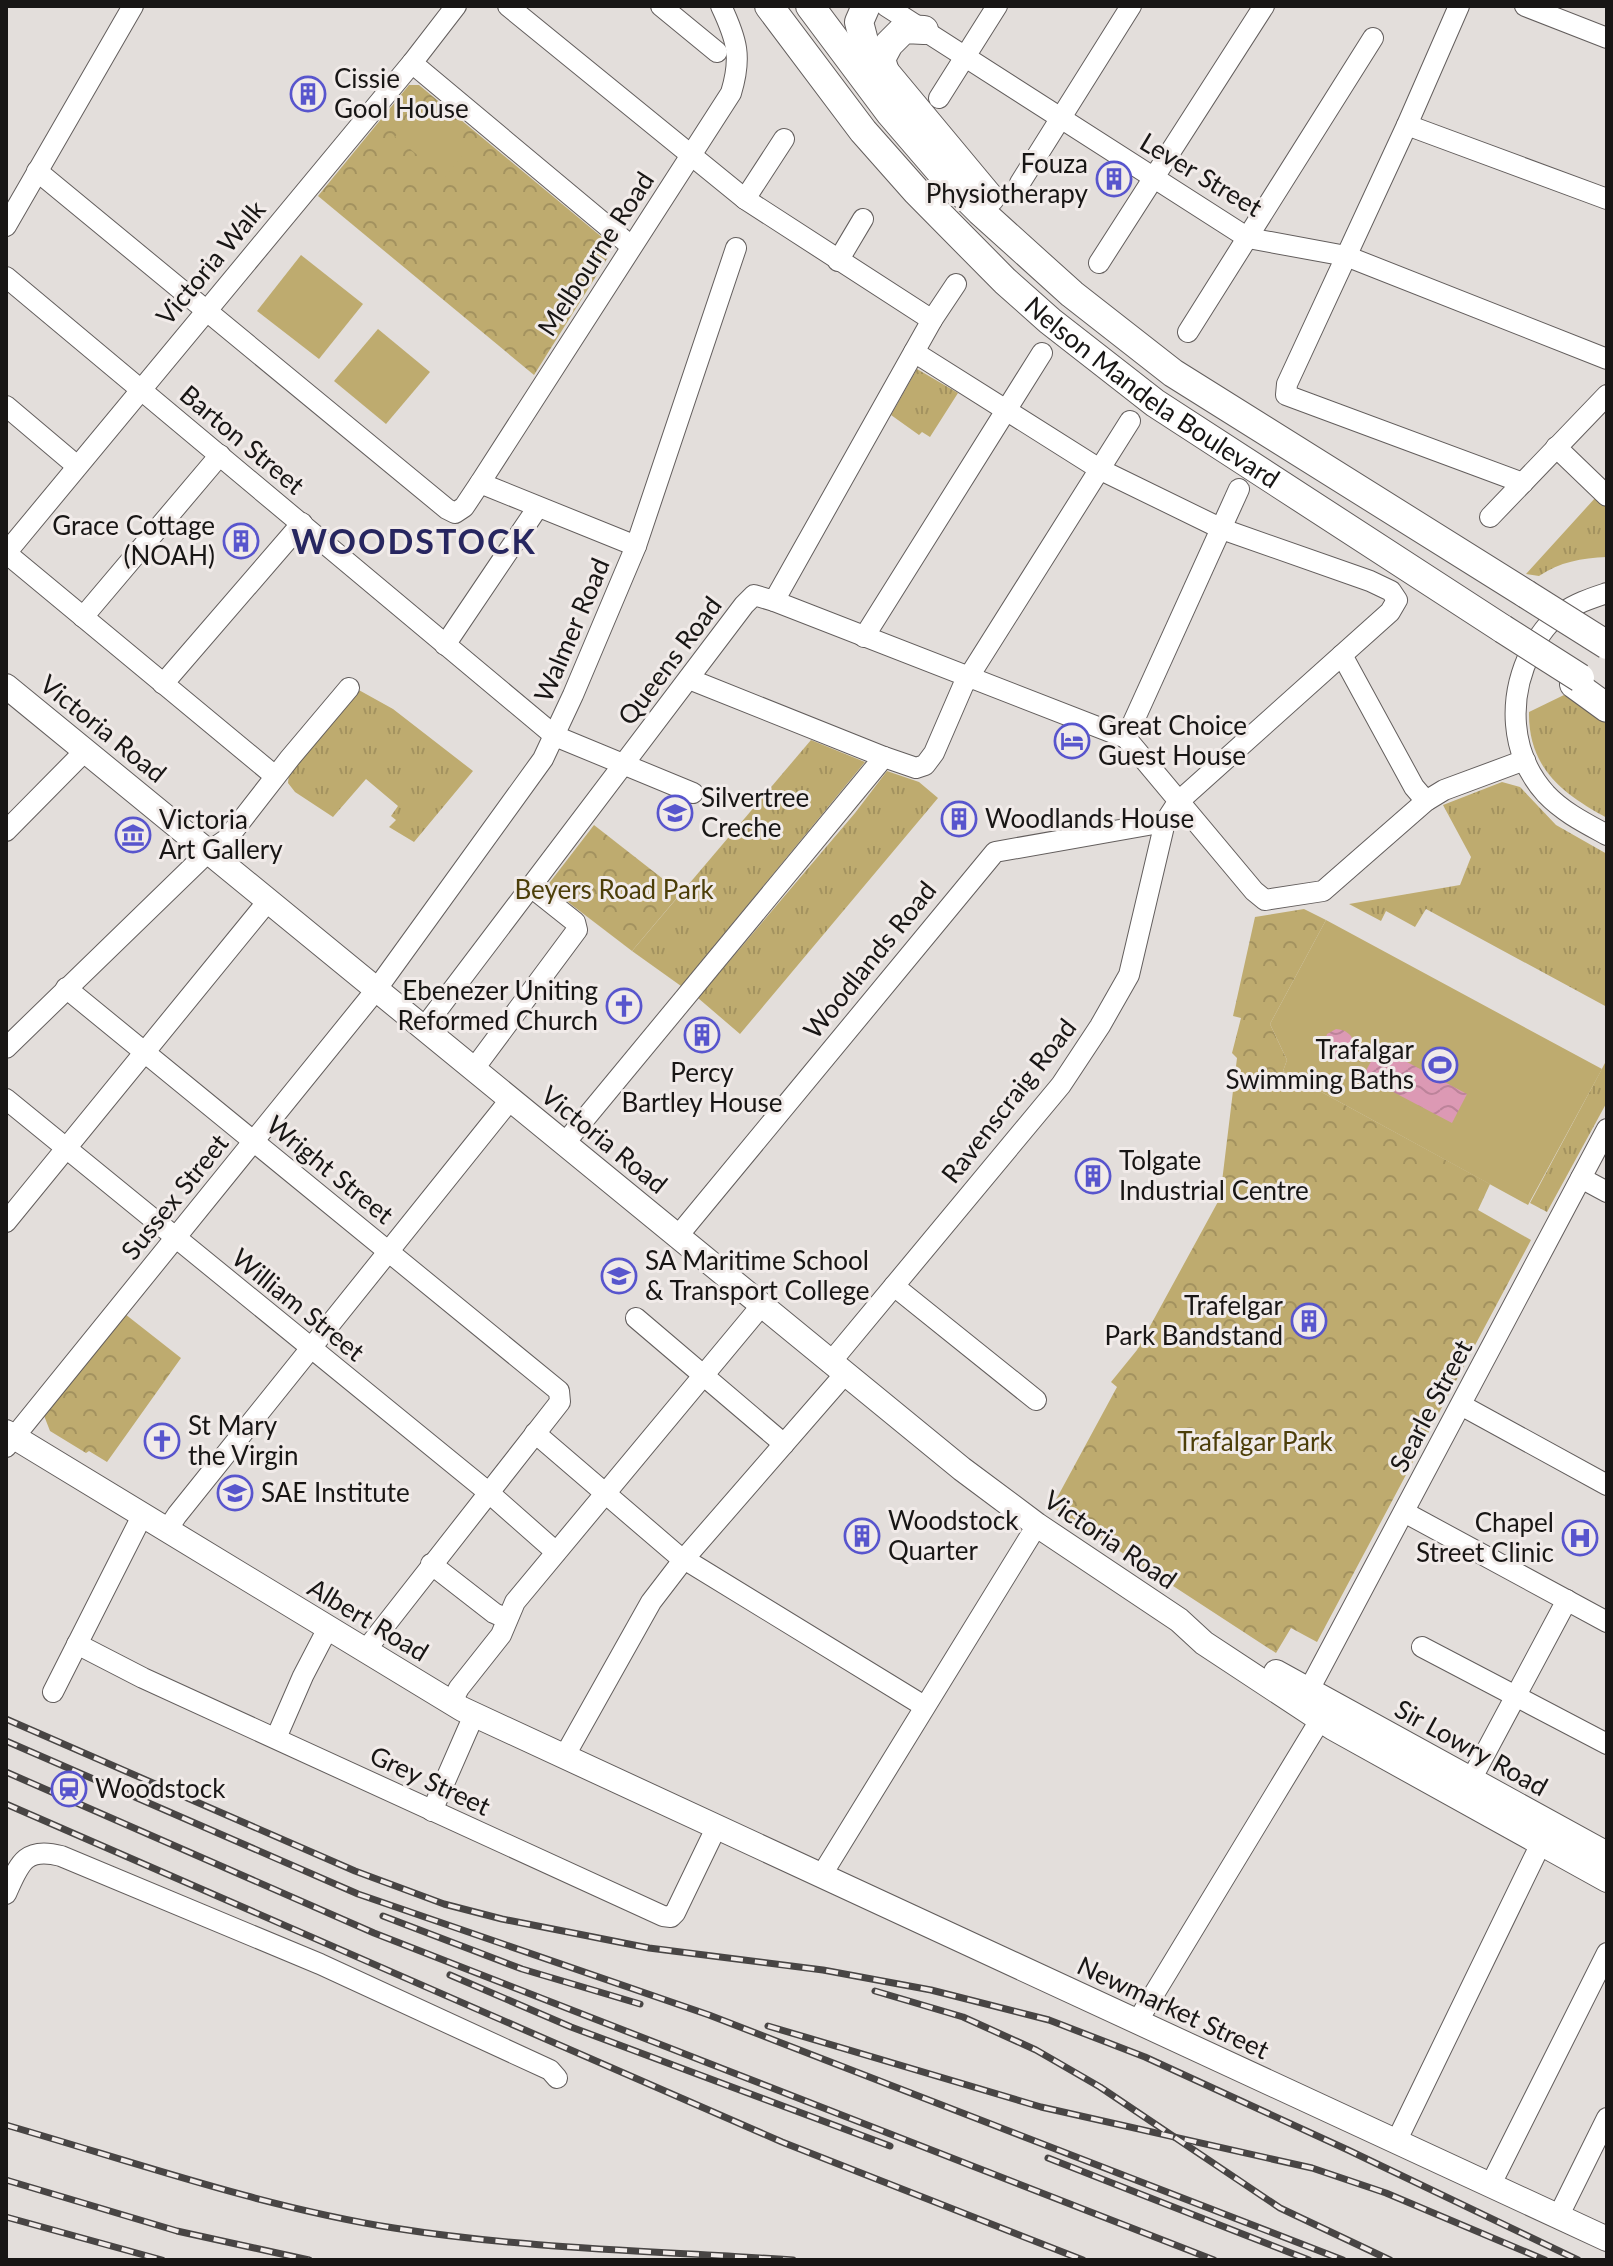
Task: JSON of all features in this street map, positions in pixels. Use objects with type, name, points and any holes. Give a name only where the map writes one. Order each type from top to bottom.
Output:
[{"type":"highway","name":"Nelson Mandela Boulevard","points":[[769,6],[863,131],[917,192],[1005,281],[1050,321],[1155,403],[1501,632],[1577,681],[1607,695]]},
{"type":"highway","name":"Nelson Mandela Boulevard","points":[[810,6],[881,101],[939,170],[1032,260],[1173,373],[1469,558],[1528,591],[1607,645]]},
{"type":"highway","points":[[866,6],[859,22],[866,49],[1010,222],[1032,260]]},
{"type":"highway","points":[[885,72],[881,59],[889,44],[904,29],[924,30]]},
{"type":"highway","points":[[1528,591],[1607,628]]},
{"type":"highway","points":[[1577,681],[1607,708]]},
{"type":"main road","name":"Victoria Road","points":[[6,686],[951,1461],[1037,1525],[1179,1620],[1210,1631],[1315,1705]]},
{"type":"main road","name":"Albert Road","points":[[8,1438],[167,1530],[451,1703],[716,1828]]},
{"type":"main road","name":"Sir Lowry Road","points":[[1315,1705],[1546,1834],[1607,1880]]},
{"type":"main road","name":"Newmarket Street","points":[[716,1828],[1607,2239]]},
{"type":"main road","name":"Sir Lowry Road","points":[[1546,1834],[1607,1854]]},
{"type":"street","points":[[6,226],[133,6]]},
{"type":"street","name":"Victoria Walk","points":[[6,553],[456,6]]},
{"type":"street","points":[[508,6],[745,199],[932,320]]},
{"type":"street","points":[[661,6],[717,52]]},
{"type":"street","name":"Melbourne Road","points":[[207,309],[451,512],[460,511],[731,93],[736,78],[738,44],[721,6]]},
{"type":"street","name":"Lever Street","points":[[886,6],[1248,238],[1346,256],[1607,359]]},
{"type":"street","points":[[939,98],[997,6]]},
{"type":"street","points":[[1020,183],[1131,6]]},
{"type":"street","points":[[1099,263],[1264,6]]},
{"type":"street","points":[[1459,6],[1287,384],[1286,395],[1523,483]]},
{"type":"street","points":[[1525,6],[1607,38]]},
{"type":"street","points":[[1188,332],[1373,38]]},
{"type":"street","points":[[412,63],[631,246]]},
{"type":"street","points":[[1407,125],[1607,199]]},
{"type":"street","points":[[745,199],[784,139]]},
{"type":"street","points":[[37,171],[207,309]]},
{"type":"street","points":[[838,261],[863,219]]},
{"type":"street","name":"Walmer Road","points":[[376,990],[386,972],[543,759],[555,736],[636,546],[736,248]]},
{"type":"street","name":"Barton Street","points":[[6,277],[555,736],[693,793]]},
{"type":"street","points":[[956,284],[932,320],[774,601],[1126,738],[1259,896],[1268,900],[1323,891],[1426,801],[1444,790],[1525,760]]},
{"type":"street","points":[[914,352],[1101,470],[1222,529]]},
{"type":"street","points":[[864,637],[1042,353]]},
{"type":"street","points":[[1490,517],[1607,395]]},
{"type":"street","points":[[6,406],[77,466]]},
{"type":"street","points":[[689,679],[884,757],[916,768],[925,765],[934,753],[968,677],[1130,421]]},
{"type":"street","points":[[1556,447],[1607,496]]},
{"type":"street","points":[[83,617],[220,455]]},
{"type":"street","points":[[480,483],[636,546]]},
{"type":"street","points":[[1126,738],[1239,489]]},
{"type":"street","points":[[445,645],[538,507]]},
{"type":"street","points":[[163,684],[302,523]]},
{"type":"street","name":"Ravenscraig Road","points":[[564,1757],[636,1626],[684,1559],[784,1444],[894,1286],[1061,1085],[1100,1026],[1129,975],[1165,822],[1178,802],[1390,612],[1397,600],[1391,591],[1370,581],[1222,529]]},
{"type":"street","points":[[6,553],[275,776]]},
{"type":"street","points":[[1607,593],[1560,614],[1538,637],[1522,669],[1514,707],[1516,734],[1535,780],[1554,801],[1607,835]]},
{"type":"street","name":"Queens Road","points":[[423,1029],[751,597],[762,595],[774,601]]},
{"type":"street","points":[[1342,655],[1414,787],[1426,801]]},
{"type":"street","points":[[6,1048],[208,852],[227,839],[349,688]]},
{"type":"street","points":[[6,831],[85,751]]},
{"type":"street","points":[[564,1144],[884,757]]},
{"type":"street","name":"Woodlands Road","points":[[677,1237],[995,852],[1165,822]]},
{"type":"street","points":[[473,1070],[577,930],[575,922],[531,887]]},
{"type":"street","points":[[6,1222],[268,901]]},
{"type":"street","name":"Wright Street","points":[[66,988],[561,1393],[560,1402],[535,1433]]},
{"type":"street","name":"Sussex Street","points":[[8,1438],[376,990]]},
{"type":"street","name":"William Street","points":[[6,1099],[488,1492],[556,1552]]},
{"type":"street","points":[[167,1530],[510,1100]]},
{"type":"street","name":"Searle Street","points":[[1137,2022],[1315,1705],[1404,1512],[1607,1129]]},
{"type":"street","points":[[1581,1178],[1607,1192]]},
{"type":"street","points":[[894,1286],[1036,1400]]},
{"type":"street","points":[[451,1703],[459,1688],[501,1635],[515,1602],[762,1305]]},
{"type":"street","points":[[636,1318],[784,1444]]},
{"type":"street","points":[[1461,1405],[1607,1485]]},
{"type":"street","points":[[365,1651],[535,1433],[684,1559],[924,1706]]},
{"type":"street","points":[[1404,1512],[1606,1620]]},
{"type":"street","points":[[53,1692],[142,1516]]},
{"type":"street","points":[[821,1876],[1037,1525]]},
{"type":"street","points":[[431,1564],[494,1613],[507,1619]]},
{"type":"street","points":[[1466,1790],[1567,1600]]},
{"type":"street","points":[[276,1738],[328,1628]]},
{"type":"street","name":"Grey Street","points":[[77,1644],[663,1916],[671,1917],[716,1828]]},
{"type":"street","points":[[1422,1647],[1607,1744]]},
{"type":"street","points":[[432,1811],[474,1715]]},
{"type":"street","points":[[1396,2142],[1546,1834]]},
{"type":"street","points":[[6,1894],[25,1858],[38,1852],[61,1856],[224,1922],[452,2024],[550,2070],[557,2078]]},
{"type":"street","points":[[1490,2186],[1607,1953]]},
{"type":"street","points":[[1558,2217],[1607,2118]]},
{"type":"green space","points":[[409,85],[419,85],[609,243],[610,254],[534,375],[318,196]]},
{"type":"green space","points":[[415,112],[465,152],[445,177],[395,137]]},
{"type":"green space","points":[[301,255],[363,304],[319,359],[257,311]]},
{"type":"green space","points":[[378,329],[430,372],[386,424],[334,381]]},
{"type":"green space","points":[[917,369],[958,393],[930,437],[922,432],[919,435],[891,415]]},
{"type":"green space","points":[[1596,497],[1607,508],[1607,557],[1571,562],[1539,576],[1526,574]]},
{"type":"green space","points":[[357,689],[393,709],[473,771],[414,842],[389,827],[396,820],[391,816],[398,806],[366,779],[333,817],[295,792],[288,783],[289,774]]},
{"type":"green space","points":[[1564,695],[1607,724],[1607,818],[1563,789],[1551,777],[1535,749],[1529,712]]},
{"type":"green space","points":[[811,740],[865,762],[681,986],[632,951]]},
{"type":"green space","points":[[887,771],[919,782],[938,798],[740,1034],[698,998]]},
{"type":"green space","points":[[1502,782],[1520,787],[1556,825],[1607,854],[1607,1007],[1426,909],[1415,927],[1386,911],[1381,921],[1349,904],[1460,885],[1471,857],[1443,805]]},
{"type":"green space","name":"Beyers Road Park","points":[[594,825],[681,893],[632,951],[547,886]]},
{"type":"green space","name":"Trafalgar Park","points":[[1304,909],[1326,920],[1270,1024],[1287,1060],[1283,1071],[1490,1184],[1478,1210],[1531,1240],[1317,1642],[1291,1628],[1276,1653],[1052,1507],[1117,1387],[1111,1382],[1137,1350],[1220,1198],[1237,1058],[1232,1053],[1241,1018],[1233,1016],[1255,917]]},
{"type":"green space","name":"Trafalgar Swimming Baths","points":[[1326,920],[1602,1069],[1528,1205],[1283,1071],[1287,1060],[1270,1024]]},
{"type":"green space","points":[[1605,1063],[1607,1102],[1547,1212],[1530,1203]]},
{"type":"green space","points":[[125,1314],[181,1358],[107,1462],[50,1431],[43,1413]]},
{"type":"water","points":[[1336,1029],[1348,1033],[1354,1044],[1344,1060],[1334,1060],[1323,1049],[1327,1034]]},
{"type":"water","points":[[1379,1047],[1467,1094],[1452,1123],[1363,1076]]},
{"type":"railway","points":[[6,1719],[355,1871],[444,1904],[502,1919],[649,1948],[823,1970],[931,1990],[1049,2020],[1145,2057],[1578,2260]]},
{"type":"railway","points":[[6,1741],[358,1894],[709,2015],[1343,2260]]},
{"type":"railway","points":[[6,1772],[374,1933],[1214,2260]]},
{"type":"railway","points":[[6,1804],[782,2142],[1083,2260]]},
{"type":"railway","points":[[383,1916],[522,1969],[640,2004]]},
{"type":"railway","points":[[450,1975],[571,2027],[890,2146]]},
{"type":"railway","points":[[875,1991],[963,2017],[1036,2050],[1100,2087],[1280,2208],[1390,2260]]},
{"type":"railway","points":[[768,2026],[1041,2107],[1312,2168],[1386,2193],[1545,2260]]},
{"type":"railway","points":[[6,2125],[247,2196],[394,2228],[543,2245],[793,2260]]},
{"type":"railway","points":[[1048,2158],[1309,2260]]},
{"type":"railway","points":[[6,2180],[177,2231],[309,2260]]},
{"type":"railway","points":[[6,2217],[162,2260]]},
{"type":"place","name":"Cissie Gool House","points":[[308,94]]},
{"type":"place","name":"Fouza Physiotherapy","points":[[1114,179]]},
{"type":"place","name":"Grace Cottage (NOAH)","points":[[241,541]]},
{"type":"place","name":"Great Choice Guest House","points":[[1072,741]]},
{"type":"place","name":"Silvertree Creche","points":[[675,813]]},
{"type":"place","name":"Woodlands House","points":[[959,819]]},
{"type":"place","name":"Victoria Art Gallery","points":[[133,835]]},
{"type":"place","name":"Ebenezer Uniting Reformed Church","points":[[624,1006]]},
{"type":"place","name":"Percy Bartley House","points":[[702,1035]]},
{"type":"place","name":"Trafalgar Swimming Baths","points":[[1440,1065]]},
{"type":"place","name":"Tolgate Industrial Centre","points":[[1093,1176]]},
{"type":"place","name":"SA Maritime School & Transport College","points":[[619,1276]]},
{"type":"place","name":"Trafelgar Park Bandstand","points":[[1309,1321]]},
{"type":"place","name":"St Mary the Virgin","points":[[162,1441]]},
{"type":"place","name":"SAE Institute","points":[[235,1493]]},
{"type":"place","name":"Woodstock Quarter","points":[[862,1536]]},
{"type":"place","name":"Chapel Street Clinic","points":[[1580,1538]]},
{"type":"place","name":"Woodstock","points":[[69,1789]]},
{"type":"district","name":"WOODSTOCK","points":[[414,542]]}]
